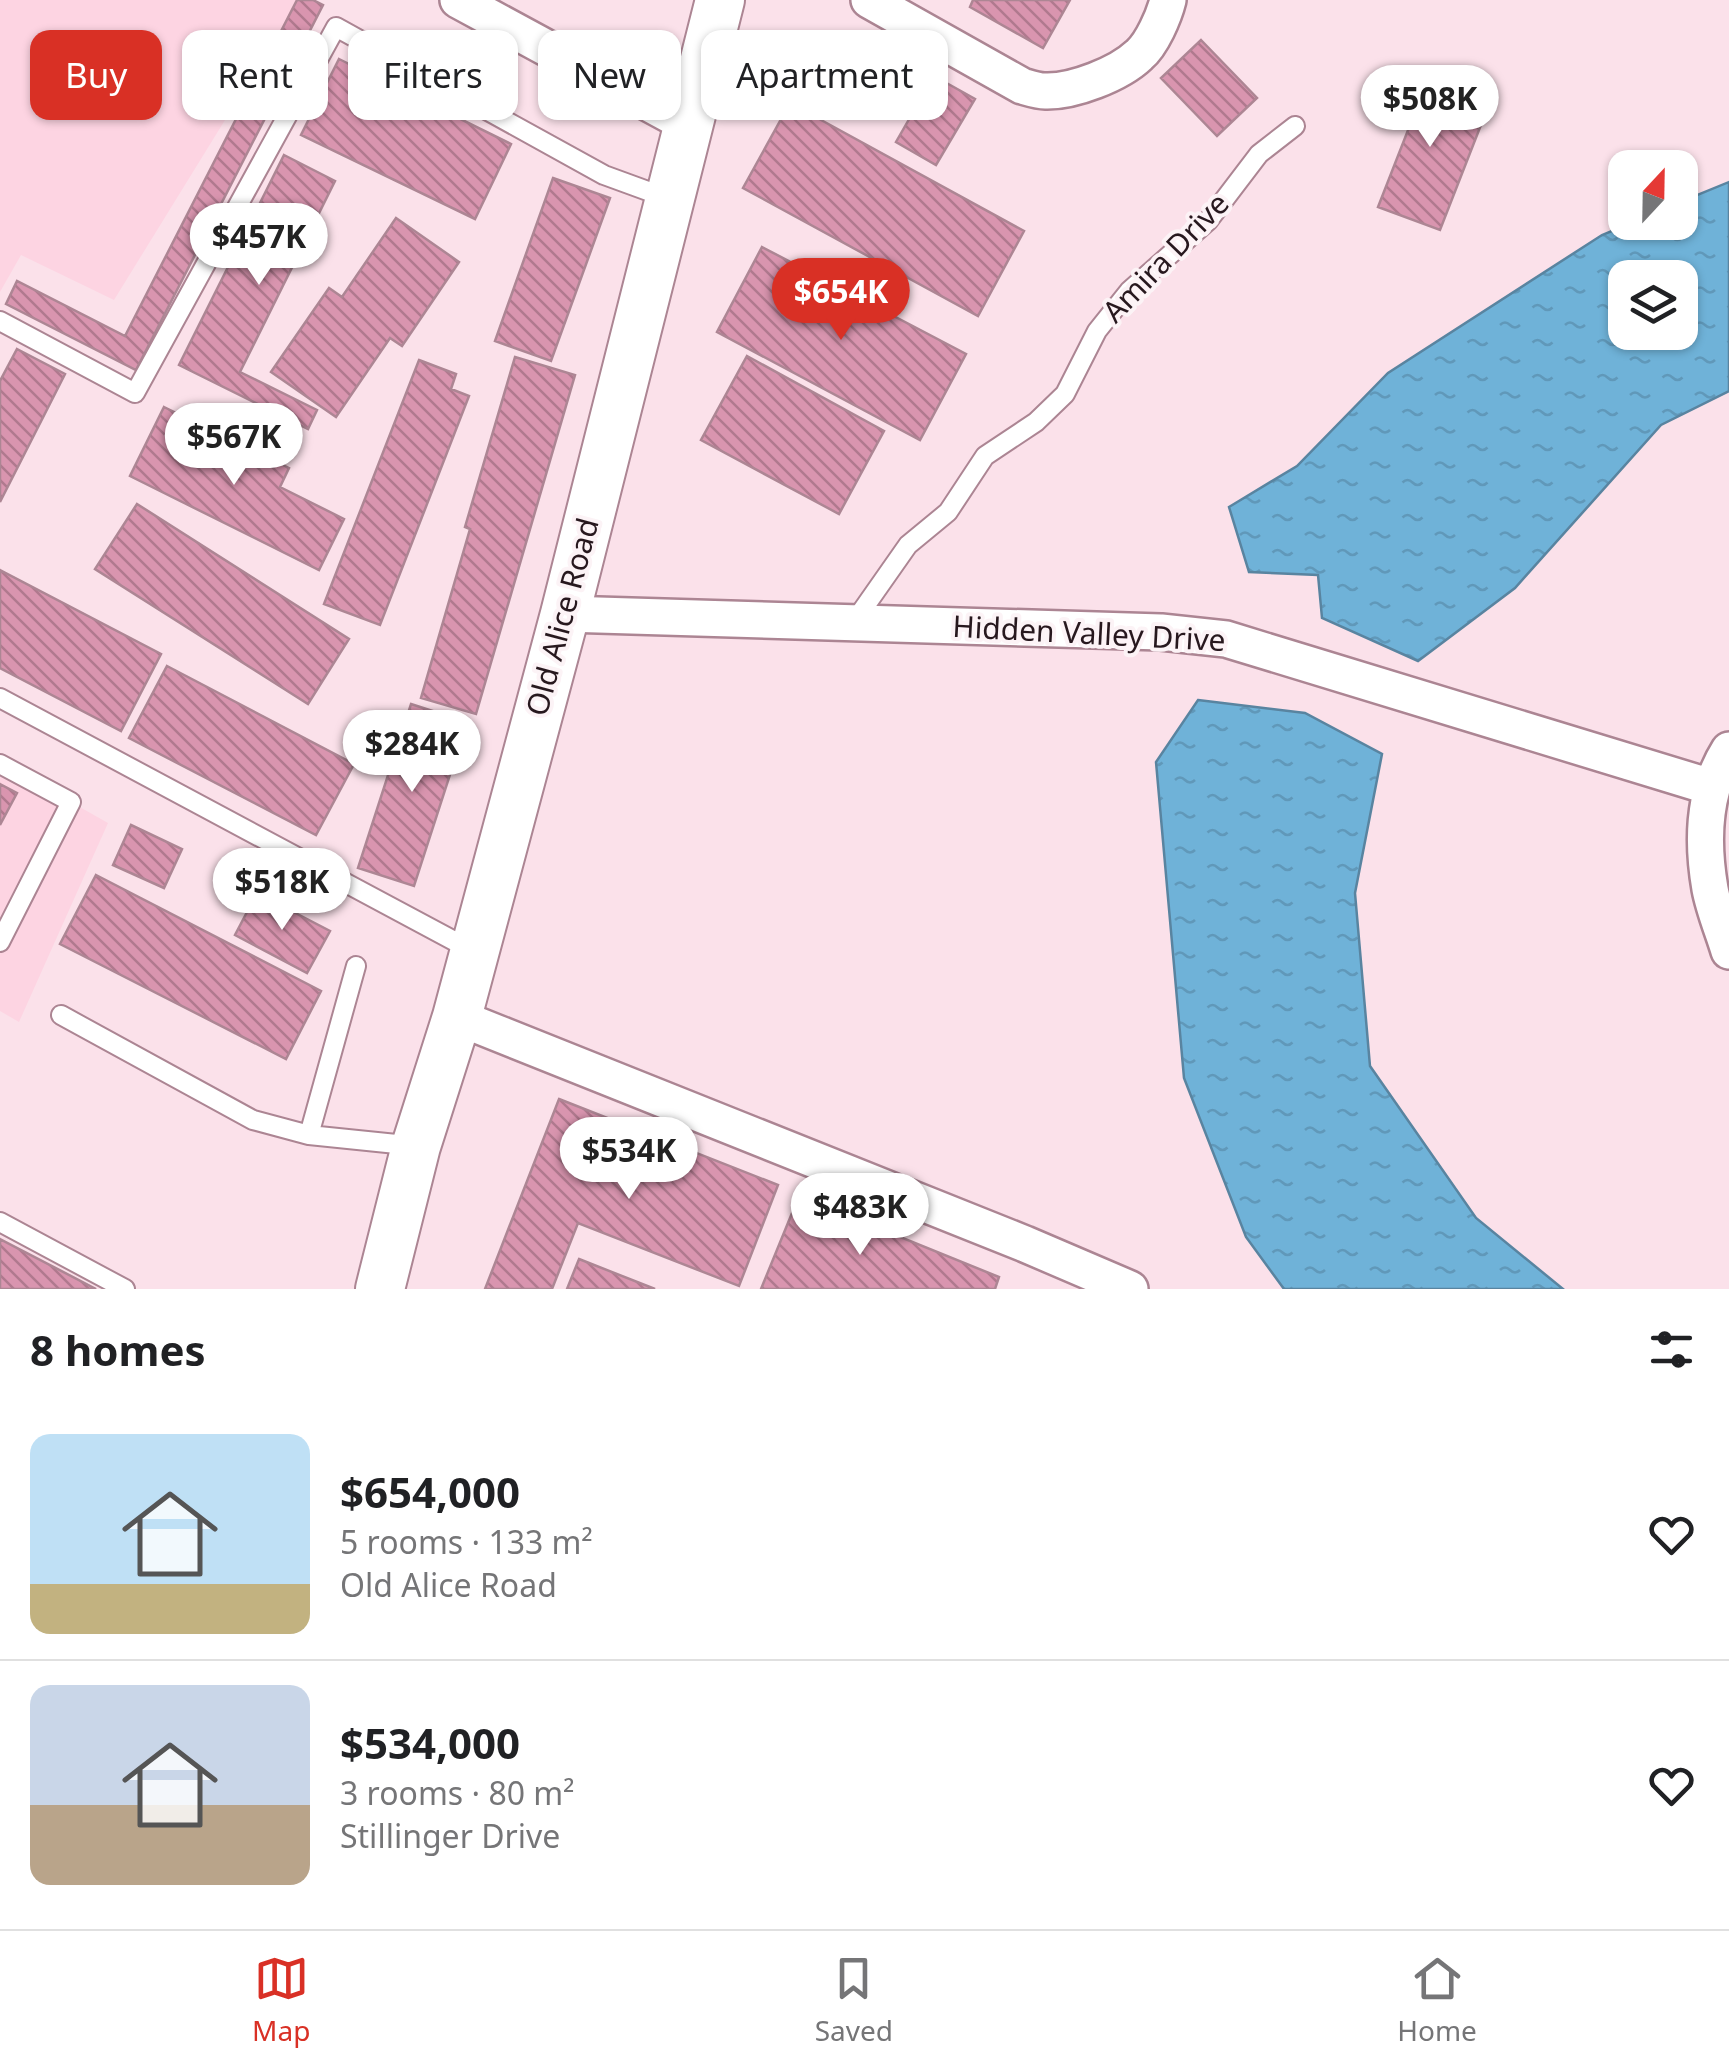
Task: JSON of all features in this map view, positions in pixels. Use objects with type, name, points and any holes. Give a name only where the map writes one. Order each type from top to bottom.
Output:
[{"type":"street","points":[[458,0],[687,124]]},
{"type":"street","name":"Old Alice Road","points":[[380,1289],[564,614],[720,0]]},
{"type":"street","points":[[870,0],[1022,86],[1045,91],[1076,87],[1141,54],[1164,16],[1168,0]]},
{"type":"street","name":"Hidden Valley Drive","points":[[564,614],[1160,632],[1226,638],[1711,788]]},
{"type":"street","points":[[1729,750],[1711,788],[1707,810],[1710,893],[1729,950]]},
{"type":"street","points":[[456,1017],[1130,1289]]},
{"type":"lane","points":[[0,320],[135,393],[336,27],[604,175],[668,198]]},
{"type":"lane","name":"Amira Drive","points":[[854,622],[908,544],[948,512],[985,456],[1036,422],[1065,394],[1097,331],[1130,291],[1208,221],[1259,154],[1295,126]]},
{"type":"lane","points":[[0,698],[474,951]]},
{"type":"lane","points":[[0,764],[71,802],[0,942]]},
{"type":"lane","points":[[309,1135],[356,966]]},
{"type":"lane","points":[[60,1015],[253,1120],[309,1135],[416,1146]]},
{"type":"lane","points":[[0,1222],[126,1289]]},
{"type":"shaded area","points":[[0,0],[299,0],[280,30],[182,30],[182,120],[225,120],[114,300],[21,255],[0,292]]},
{"type":"shaded area","points":[[0,762],[108,823],[19,1022],[0,1011]]},
{"type":"water","points":[[1729,182],[1729,391],[1661,425],[1515,588],[1418,661],[1322,618],[1318,575],[1249,572],[1229,507],[1297,466],[1388,373],[1608,233],[1608,240],[1698,240],[1698,195]]},
{"type":"water","points":[[1198,700],[1305,713],[1382,754],[1355,893],[1370,1066],[1476,1218],[1563,1289],[1284,1289],[1246,1237],[1184,1078],[1156,762]]},
{"type":"building","points":[[297,0],[313,0],[323,5],[310,30],[282,30]]},
{"type":"building","points":[[973,0],[1070,0],[1043,48],[970,7]]},
{"type":"building","points":[[1201,40],[1257,98],[1217,136],[1161,78]]},
{"type":"building","points":[[339,59],[348,63],[348,120],[462,120],[511,144],[475,219],[301,135],[308,120],[328,120],[328,81]]},
{"type":"building","points":[[1400,73],[1488,107],[1440,230],[1378,207],[1412,120],[1386,110]]},
{"type":"building","points":[[948,84],[975,99],[936,165],[896,142],[909,120],[948,120]]},
{"type":"building","points":[[236,120],[264,120],[136,370],[6,304],[17,281],[125,336]]},
{"type":"building","points":[[781,120],[821,120],[1024,231],[978,316],[743,188]]},
{"type":"building","points":[[284,155],[335,181],[240,372],[317,410],[308,429],[179,365]]},
{"type":"building","points":[[553,178],[610,198],[551,361],[495,341]]},
{"type":"building","points":[[396,218],[459,262],[402,346],[390,338],[336,417],[271,372],[329,288],[342,297]]},
{"type":"building","points":[[762,247],[966,354],[920,440],[717,332]]},
{"type":"building","points":[[17,349],[65,374],[0,502],[0,381]]},
{"type":"building","points":[[747,356],[884,431],[839,514],[701,440]]},
{"type":"building","points":[[515,357],[575,375],[476,714],[421,698],[470,529],[465,527]]},
{"type":"building","points":[[419,360],[456,374],[451,389],[469,396],[380,625],[324,604]]},
{"type":"building","points":[[164,407],[289,468],[280,487],[344,519],[319,570],[130,476]]},
{"type":"building","points":[[137,504],[349,639],[308,704],[95,569]]},
{"type":"building","points":[[0,570],[161,654],[121,731],[0,668]]},
{"type":"building","points":[[167,666],[354,764],[316,835],[129,738]]},
{"type":"building","points":[[411,704],[467,722],[414,886],[358,868]]},
{"type":"building","points":[[0,784],[17,793],[0,825]]},
{"type":"building","points":[[131,825],[182,849],[164,888],[113,865]]},
{"type":"building","points":[[96,875],[321,991],[286,1059],[60,944]]},
{"type":"building","points":[[257,893],[330,931],[307,973],[235,935]]},
{"type":"building","points":[[559,1099],[778,1185],[739,1286],[578,1223],[552,1289],[485,1289]]},
{"type":"building","points":[[799,1196],[999,1277],[995,1289],[761,1289]]},
{"type":"building","points":[[0,1239],[96,1289],[0,1289]]},
{"type":"building","points":[[579,1259],[655,1289],[567,1289]]}]
